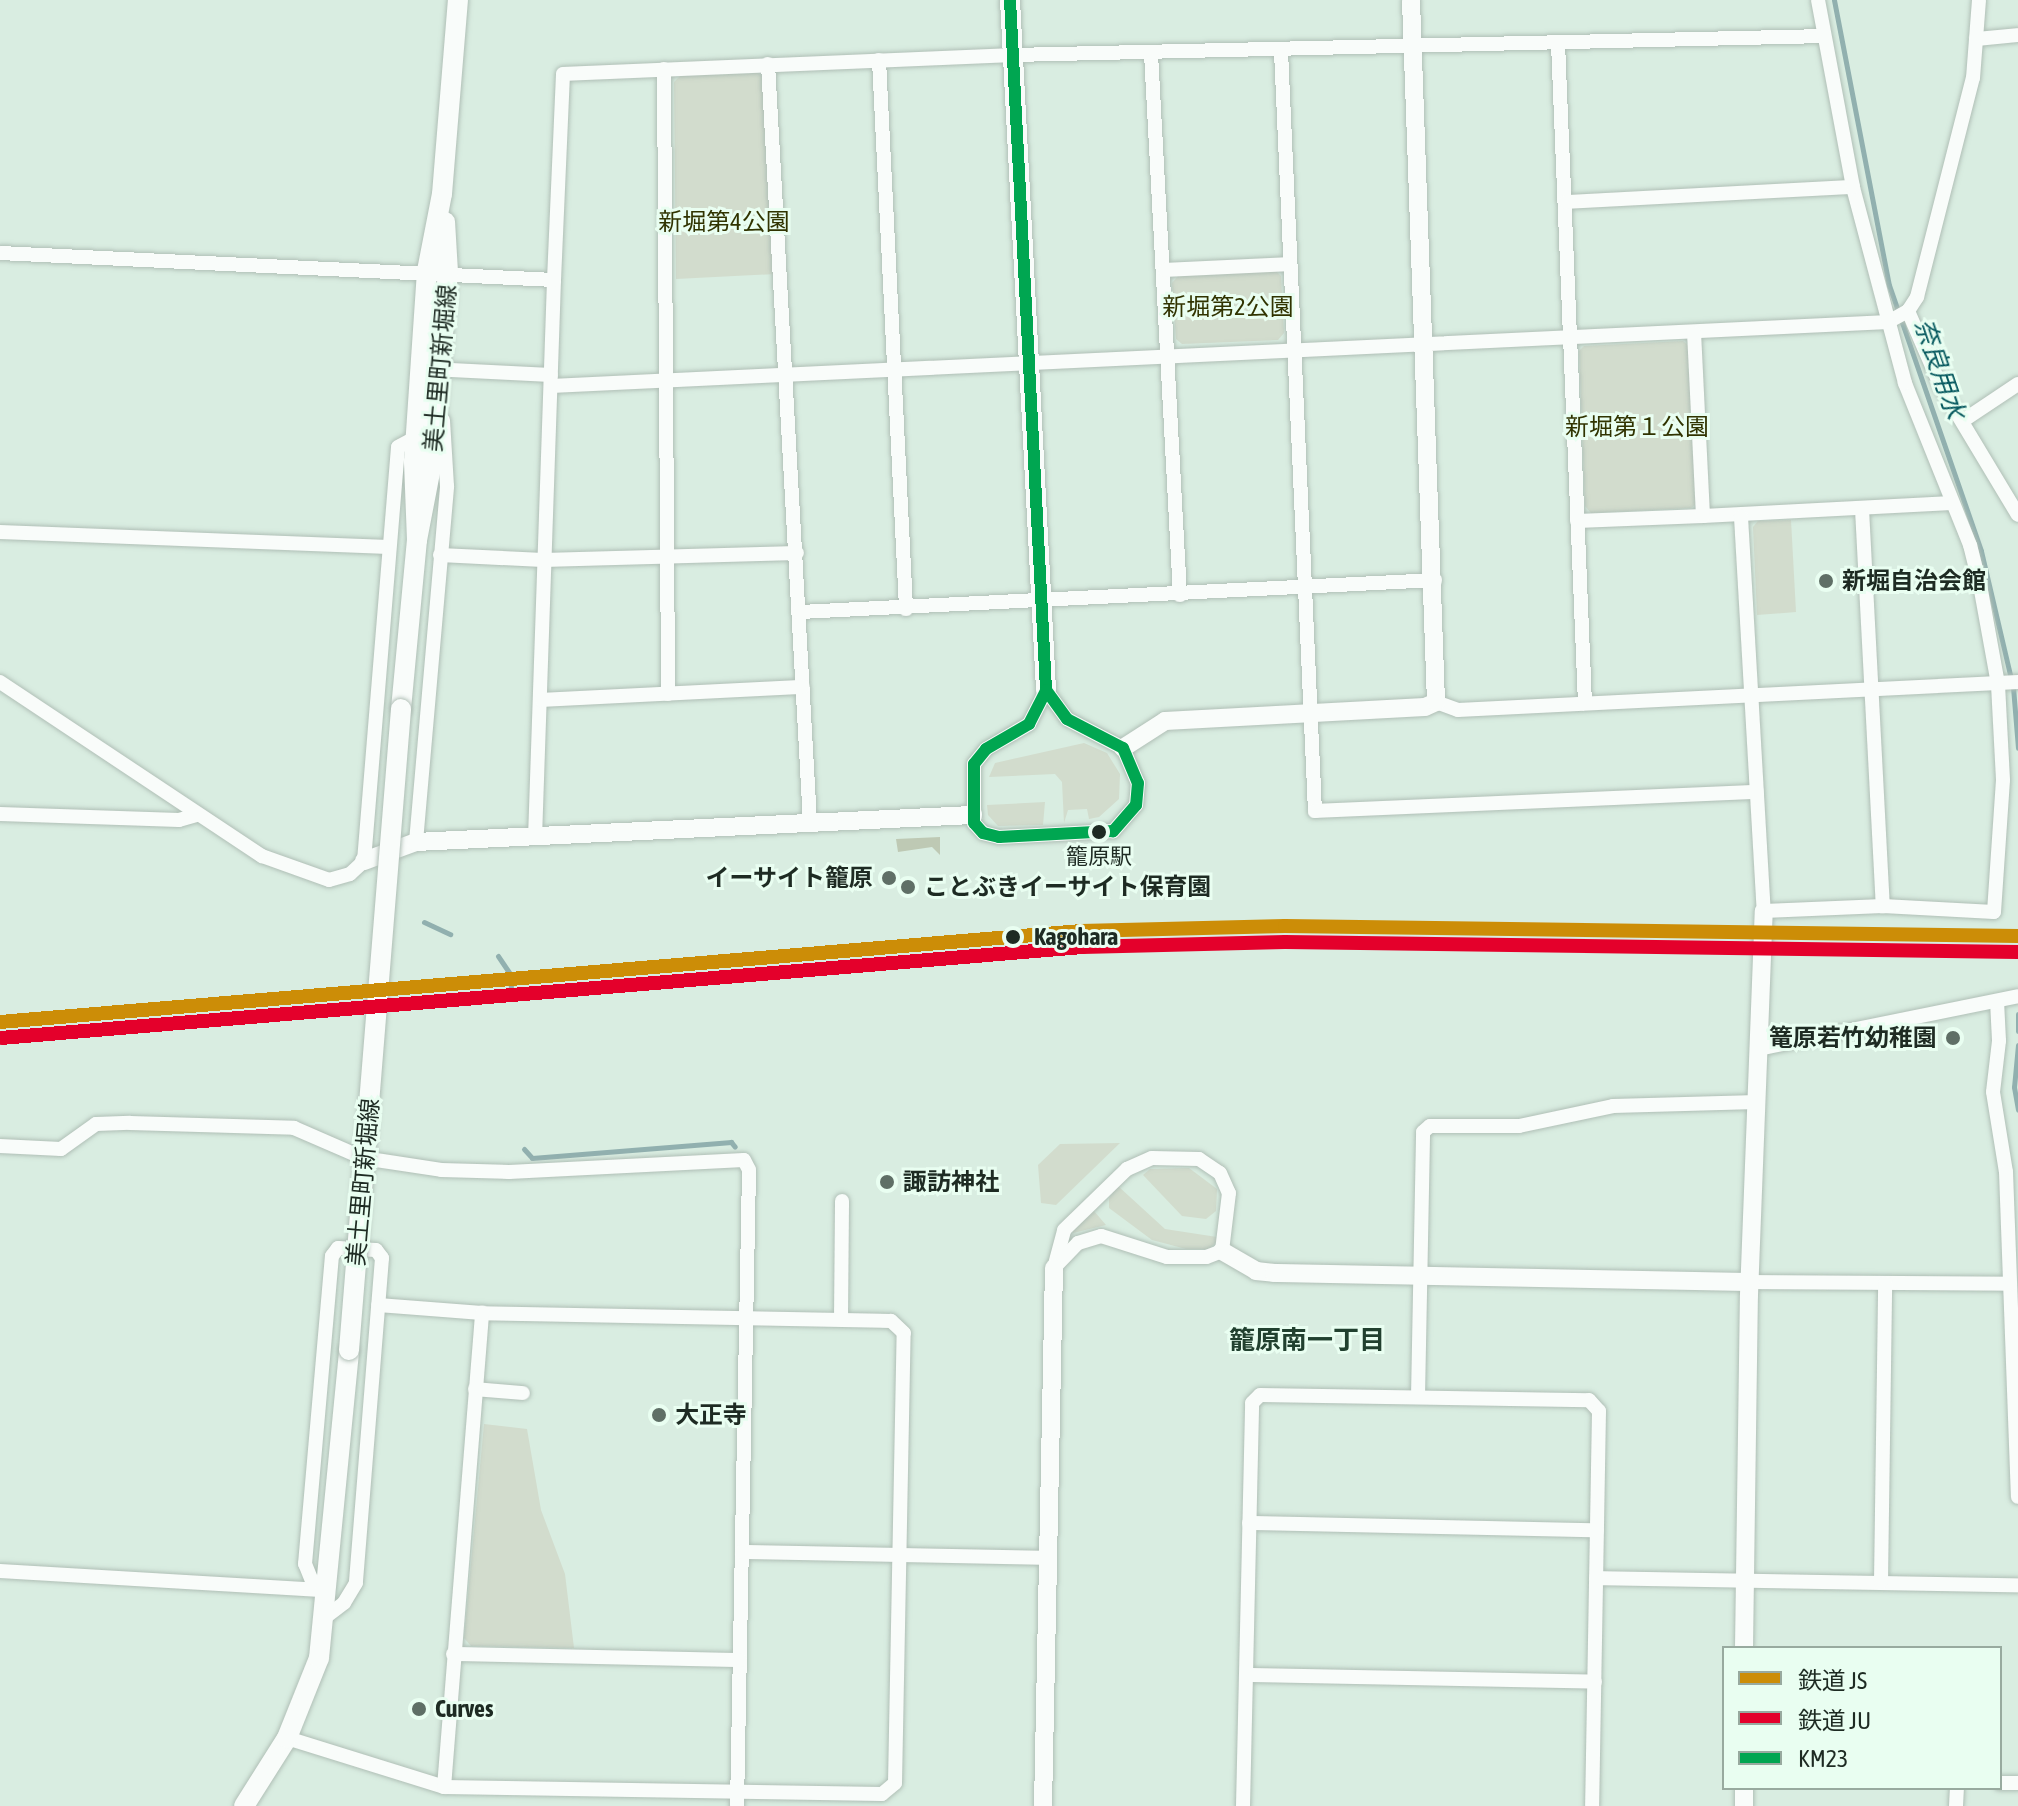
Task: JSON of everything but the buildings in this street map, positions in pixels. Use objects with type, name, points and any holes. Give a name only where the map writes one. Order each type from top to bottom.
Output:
[{"type":"main road","name":"美土里町新堀線","points":[[244,1806],[287,1738],[319,1658],[322,1602],[349,1350],[417,540],[430,369],[427,271],[442,194],[458,0]]},
{"type":"main road","points":[[1010,0],[1046,690]]},
{"type":"main road","name":"美土里町新堀線","points":[[430,369],[448,272],[442,194]]},
{"type":"street","points":[[1411,0],[1427,346],[1436,702]]},
{"type":"street","points":[[1764,911],[1883,906],[1994,912],[2002,847],[2007,683],[1980,585],[1905,383],[1888,322],[1853,187],[1818,0]]},
{"type":"street","points":[[416,842],[447,486],[430,369],[551,380],[668,383],[1029,362],[1427,346],[1888,322],[1908,311],[1917,297],[1973,78],[1979,0]]},
{"type":"street","points":[[1976,39],[2018,35]]},
{"type":"street","points":[[535,837],[563,74],[1013,55],[1823,36]]},
{"type":"street","points":[[1558,43],[1585,703]]},
{"type":"street","points":[[1281,51],[1315,811],[1757,792]]},
{"type":"street","points":[[1151,53],[1180,595]]},
{"type":"street","points":[[879,60],[906,609]]},
{"type":"street","points":[[768,64],[789,376],[810,823]]},
{"type":"street","points":[[664,69],[668,694]]},
{"type":"street","points":[[1566,202],[1853,187]]},
{"type":"street","points":[[0,253],[448,272],[554,280]]},
{"type":"street","points":[[1165,270],[1290,264]]},
{"type":"street","points":[[1908,311],[1941,387],[1964,420],[1993,479],[2018,515]]},
{"type":"street","points":[[1694,333],[1703,516]]},
{"type":"street","points":[[1964,420],[2018,384]]},
{"type":"street","points":[[364,861],[398,447],[425,436]]},
{"type":"street","points":[[1577,521],[1741,517],[1952,503]]},
{"type":"street","points":[[1862,509],[1883,906]]},
{"type":"street","points":[[1741,517],[1764,911],[1751,1282],[1744,1646]]},
{"type":"street","points":[[0,532],[389,547]]},
{"type":"street","points":[[440,555],[543,560],[797,553]]},
{"type":"street","points":[[800,612],[1435,580]]},
{"type":"street","points":[[0,682],[262,856],[312,876],[340,879],[364,861],[416,842],[973,815]]},
{"type":"street","points":[[1123,748],[1165,721],[1425,707],[1436,702],[1458,710],[2007,683]]},
{"type":"street","points":[[542,700],[803,687]]},
{"type":"street","points":[[1046,690],[1067,719],[1123,748],[1133,766],[1138,795],[1127,821],[1113,831],[999,837],[978,829],[973,815],[972,771],[979,756],[1029,724],[1046,690]]},
{"type":"street","points":[[0,814],[179,820],[197,815]]},
{"type":"street","points":[[1758,1049],[2007,999],[1993,1092],[2006,1172],[2018,1497]]},
{"type":"street","points":[[1418,1397],[1423,1132],[1430,1126],[1519,1126],[1613,1106],[1757,1102]]},
{"type":"street","points":[[0,1146],[61,1149],[96,1124],[180,1124],[294,1128],[363,1158],[391,1166],[509,1172],[744,1160],[749,1170],[737,1799]]},
{"type":"street","points":[[355,1249],[363,1158]]},
{"type":"street","points":[[1043,1806],[1054,1268],[1064,1230],[1127,1169],[1152,1158],[1199,1159],[1220,1173],[1229,1193],[1228,1238],[1222,1251],[1206,1257],[1167,1257],[1101,1236],[1078,1243],[1054,1268]]},
{"type":"street","points":[[841,1319],[842,1201]]},
{"type":"street","points":[[0,1571],[342,1604],[356,1583],[382,1258],[376,1250],[338,1248],[332,1256],[305,1564],[322,1602]]},
{"type":"street","points":[[1222,1251],[1256,1271],[1274,1273],[2010,1284]]},
{"type":"street","points":[[1881,1582],[1885,1283]]},
{"type":"street","points":[[287,1738],[444,1787],[737,1799],[882,1794],[895,1783],[904,1333],[891,1321],[482,1313],[378,1305]]},
{"type":"street","points":[[444,1787],[482,1313]]},
{"type":"street","points":[[475,1389],[523,1393]]},
{"type":"street","points":[[1243,1806],[1252,1403],[1260,1395],[1589,1400],[1599,1411],[1592,1806]]},
{"type":"street","points":[[1249,1523],[1597,1530]]},
{"type":"street","points":[[742,1552],[1047,1558]]},
{"type":"street","points":[[1596,1578],[2018,1585]]},
{"type":"street","points":[[453,1654],[740,1660]]},
{"type":"street","points":[[1246,1675],[1595,1682]]},
{"type":"green space","name":"新堀第4公園","points":[[758,73],[765,79],[776,274],[676,279],[674,82],[680,76]]},
{"type":"green space","name":"新堀第2公園","points":[[1274,269],[1281,276],[1284,333],[1278,340],[1182,344],[1176,339],[1172,283],[1179,275]]},
{"type":"green space","name":"新堀第１公園","points":[[1683,341],[1689,346],[1697,503],[1691,508],[1591,513],[1585,506],[1579,351],[1584,346]]},
{"type":"green space","points":[[1791,520],[1796,612],[1757,615],[1753,527],[1758,521]]},
{"type":"green space","points":[[1084,743],[1107,753],[1120,774],[1119,799],[1099,817],[1089,819],[1087,809],[1068,810],[1064,823],[1062,782],[1055,774],[989,777],[995,763]]},
{"type":"green space","points":[[1045,802],[1043,825],[998,826],[988,815],[987,805]]},
{"type":"green space","points":[[940,837],[940,855],[932,847],[898,852],[896,839]]},
{"type":"green space","points":[[1120,1143],[1056,1205],[1041,1203],[1038,1165],[1060,1144]]},
{"type":"green space","points":[[1189,1168],[1217,1189],[1216,1211],[1206,1219],[1182,1216],[1143,1175],[1150,1169]]},
{"type":"green space","points":[[1118,1186],[1165,1229],[1217,1237],[1216,1242],[1209,1249],[1186,1249],[1152,1240],[1109,1208],[1109,1198]]},
{"type":"green space","points":[[1094,1211],[1106,1225],[1073,1233],[1073,1231]]},
{"type":"green space","points":[[484,1424],[527,1429],[541,1510],[565,1574],[574,1648],[471,1646],[464,1638]]},
{"type":"waterway","name":"奈良用水","points":[[1834,0],[1889,285],[1981,551],[2013,687],[2018,748]]},
{"type":"waterway","points":[[424,922],[450,934]]},
{"type":"waterway","points":[[498,956],[510,974],[511,988]]},
{"type":"waterway","name":"奈良用水","points":[[2018,1014],[2018,1031]]},
{"type":"waterway","name":"奈良用水","points":[[2018,1045],[2014,1087],[2018,1110]]},
{"type":"waterway","points":[[524,1149],[532,1158],[731,1142],[735,1147]]},
{"type":"rail line","name":"JS","points":[[0,1022],[1081,931],[1285,926],[2018,936]]},
{"type":"rail line","name":"JU","points":[[1,1038],[1082,947],[1285,942],[2018,952]]},
{"type":"transit line","name":"KM23","points":[[1010,0],[1046,690]]},
{"type":"transit line","name":"KM23","points":[[1046,690],[1067,719],[1123,748],[1138,783],[1136,805],[1113,831],[999,837],[983,833],[974,823],[974,764],[986,749],[1029,724],[1046,690]]},
{"type":"place","name":"新堀自治会館","points":[[1826,581]]},
{"type":"place","name":"籠原駅","points":[[1099,832]]},
{"type":"place","name":"イーサイト籠原","points":[[889,878]]},
{"type":"place","name":"ことぶきイーサイト保育園","points":[[908,887]]},
{"type":"place","name":"Kagohara","points":[[1013,937]]},
{"type":"place","name":"篭原若竹幼稚園","points":[[1953,1038]]},
{"type":"place","name":"諏訪神社","points":[[887,1182]]},
{"type":"place","name":"大正寺","points":[[659,1415]]},
{"type":"place","name":"Curves","points":[[419,1709]]},
{"type":"district","name":"籠原南一丁目","points":[[1307,1341]]}]
